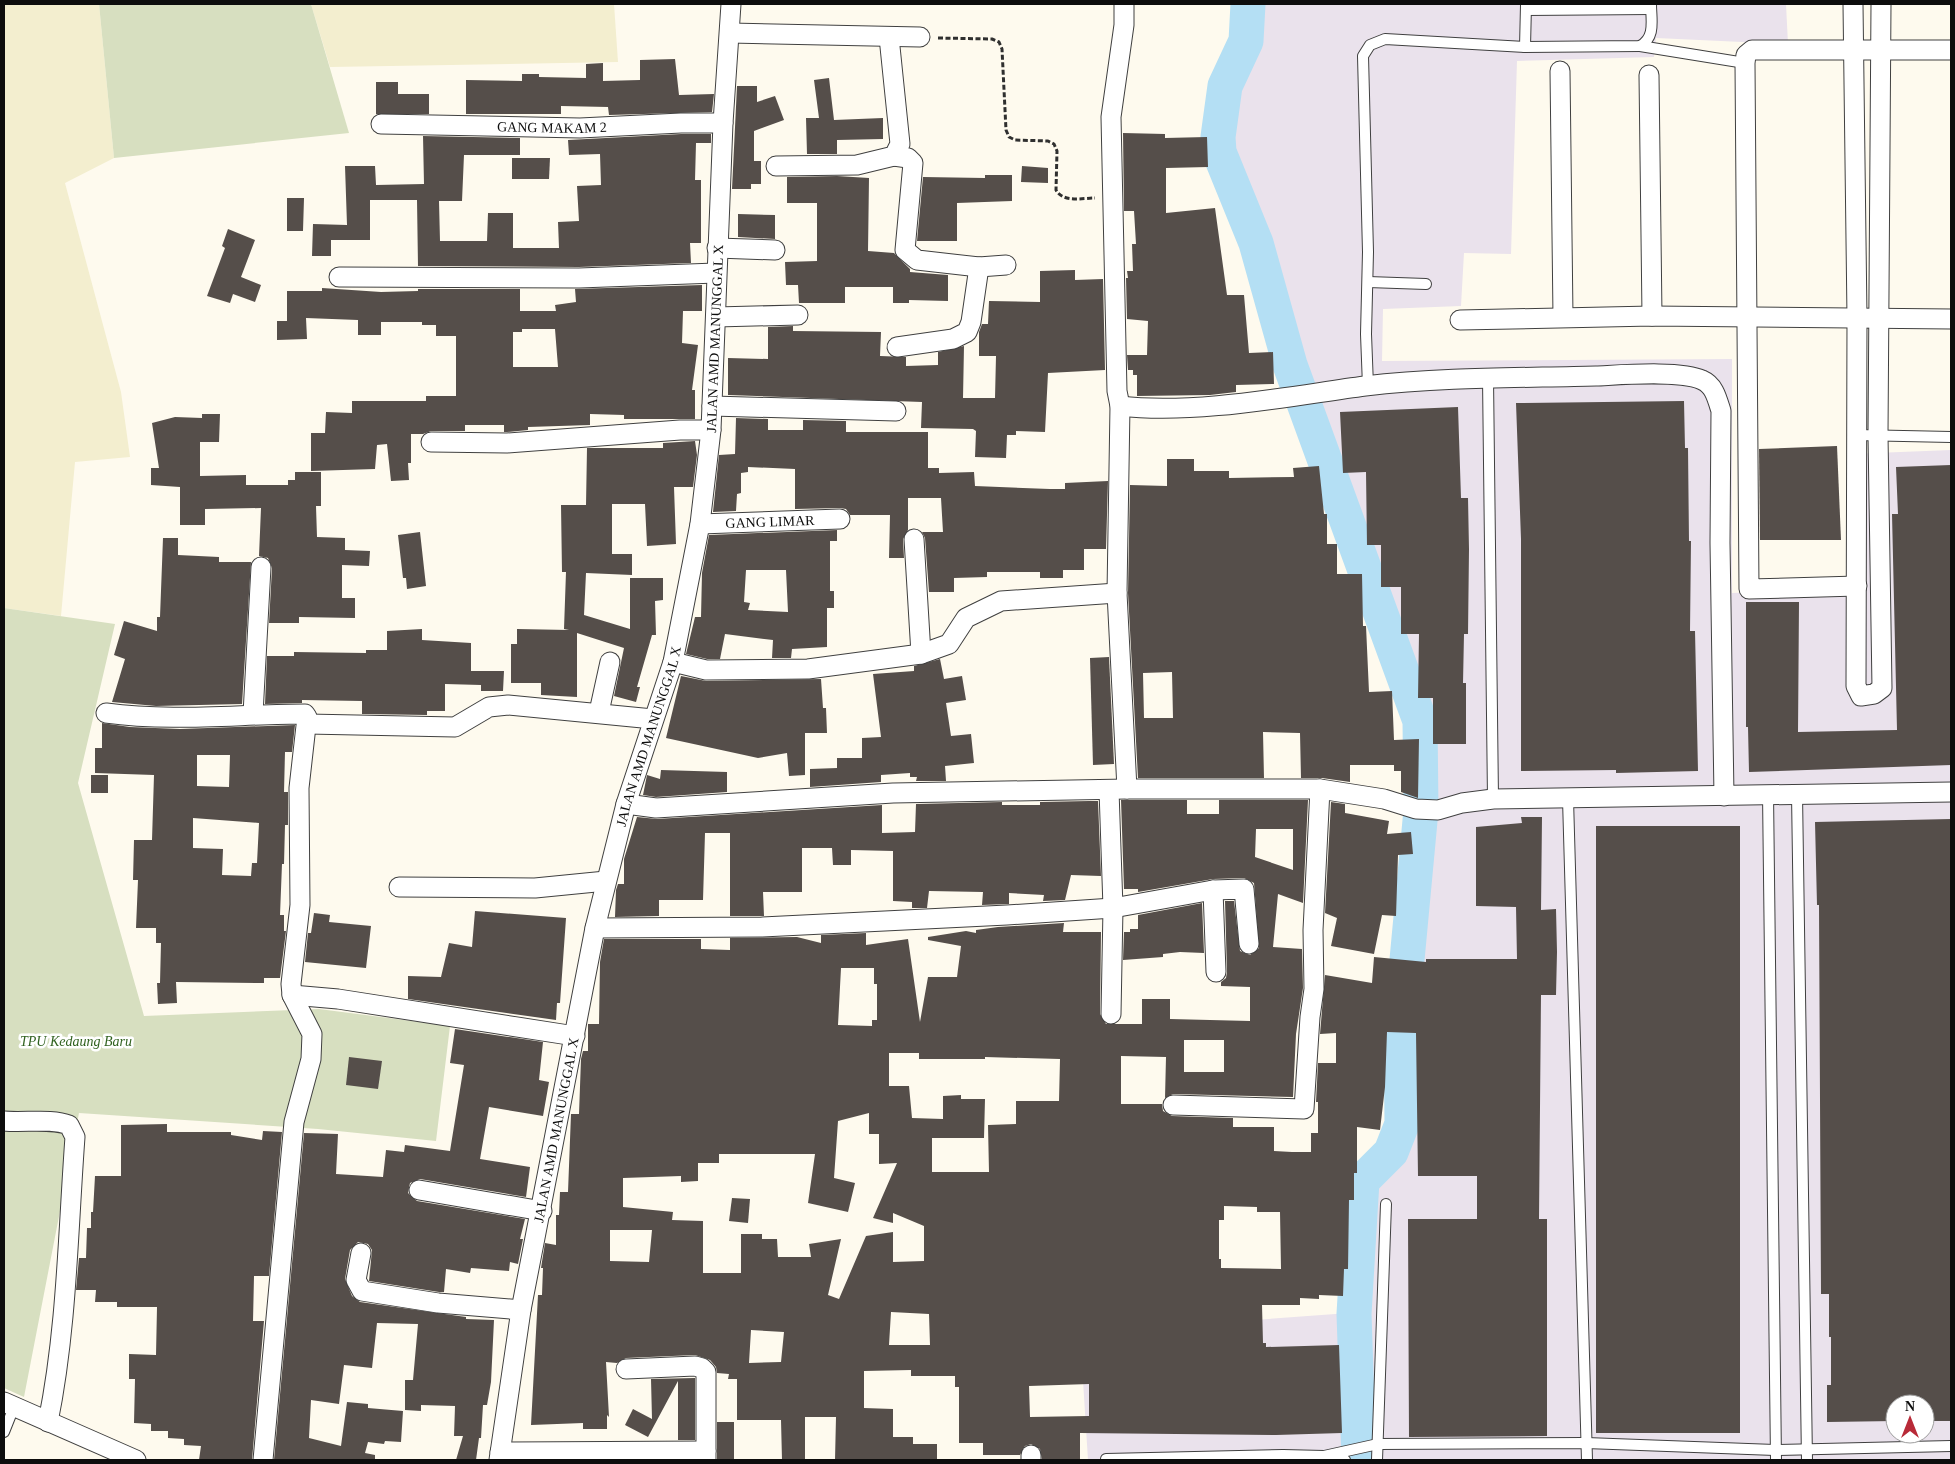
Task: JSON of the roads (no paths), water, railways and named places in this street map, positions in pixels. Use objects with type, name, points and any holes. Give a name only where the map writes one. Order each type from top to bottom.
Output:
[{"type":"street","name":"JALAN AMD MANUNGGAL X","points":[[500,1456],[522,1310],[595,928],[626,804],[673,662],[700,524],[711,430],[717,248],[731,4]]},
{"type":"street","points":[[1111,1014],[1118,789],[1117,592],[1120,406],[1117,400],[1111,117],[1124,25],[1124,4]]},
{"type":"street","points":[[1853,4],[1857,318],[1856,686],[1860,696],[1874,694],[1882,688],[1878,435],[1881,4]]},
{"type":"street","points":[[730,32],[920,37]]},
{"type":"street","points":[[889,37],[900,144],[894,156]]},
{"type":"street","points":[[1857,586],[1749,589],[1746,55],[1752,50],[1951,50]]},
{"type":"street","points":[[1560,71],[1563,318]]},
{"type":"street","points":[[1649,75],[1652,316]]},
{"type":"street","name":"GANG MAKAM 2","points":[[381,124],[580,128],[723,123]]},
{"type":"street","points":[[776,166],[858,165],[894,156],[908,158],[914,163],[905,250],[917,260],[979,267],[1006,265]]},
{"type":"street","points":[[717,248],[775,250]]},
{"type":"street","points":[[897,347],[953,339],[966,332],[971,322],[979,267]]},
{"type":"street","points":[[339,277],[579,278],[716,273]]},
{"type":"street","points":[[716,318],[798,315]]},
{"type":"street","points":[[1460,320],[1652,316],[1951,319]]},
{"type":"street","points":[[1120,406],[1196,407],[1368,386],[1488,378],[1686,376],[1702,380],[1716,392],[1721,410],[1720,543],[1724,796]]},
{"type":"street","points":[[712,406],[896,412]]},
{"type":"street","points":[[432,442],[507,443],[680,430],[711,430]]},
{"type":"street","name":"GANG LIMAR","points":[[700,524],[840,519]]},
{"type":"street","points":[[914,538],[921,654]]},
{"type":"street","points":[[254,714],[261,567]]},
{"type":"street","points":[[673,662],[706,670],[808,669],[921,654],[949,644],[966,618],[1001,601],[1117,592]]},
{"type":"street","points":[[599,712],[610,662]]},
{"type":"street","points":[[307,724],[455,727],[489,707],[508,705],[599,712],[653,719]]},
{"type":"street","points":[[106,713],[139,717],[305,714],[307,724],[299,788],[300,905],[292,995],[312,1034],[311,1059],[294,1122],[263,1460]]},
{"type":"street","points":[[626,804],[656,808],[893,793],[1118,789],[1320,789],[1384,799],[1416,809],[1438,810],[1462,803],[1493,799],[1724,796],[1768,793],[1951,792]]},
{"type":"street","points":[[1173,1105],[1304,1109],[1310,1017],[1314,989],[1313,930],[1320,789]]},
{"type":"street","points":[[399,887],[511,889],[606,881]]},
{"type":"street","points":[[595,928],[762,927],[1113,908],[1213,890],[1244,889],[1249,944]]},
{"type":"street","points":[[1213,890],[1216,972]]},
{"type":"street","points":[[292,995],[338,999],[575,1036]]},
{"type":"street","points":[[4,1121],[31,1123],[57,1120],[69,1125],[75,1137],[61,1332],[56,1380],[48,1422]]},
{"type":"street","points":[[419,1190],[542,1211]]},
{"type":"street","points":[[361,1253],[356,1280],[362,1291],[438,1303],[522,1310]]},
{"type":"street","points":[[500,1456],[706,1456],[706,1372],[702,1368],[695,1366],[626,1369]]},
{"type":"street","points":[[9,1404],[125,1458]]},
{"type":"lane","points":[[1525,47],[1526,7],[1651,6],[1652,31],[1648,42],[1640,46]]},
{"type":"lane","points":[[1368,386],[1366,334],[1368,282],[1367,170],[1363,56],[1370,45],[1385,39],[1525,47],[1640,46],[1745,63]]},
{"type":"lane","points":[[1368,282],[1426,284]]},
{"type":"lane","points":[[1488,378],[1493,799]]},
{"type":"lane","points":[[1856,435],[1951,437]]},
{"type":"lane","points":[[1768,793],[1775,1455]]},
{"type":"lane","points":[[1797,794],[1807,1455]]},
{"type":"lane","points":[[1568,799],[1586,1460]]},
{"type":"lane","points":[[1377,1460],[1386,1204]]},
{"type":"lane","points":[[4,1432],[9,1404]]},
{"type":"lane","points":[[1324,1456],[1378,1444],[1586,1443],[1775,1455],[1807,1455],[1951,1446]]},
{"type":"lane","points":[[1106,1459],[1324,1456],[1345,1460]]},
{"type":"waterway","points":[[1248,4],[1246,41],[1225,86],[1218,137],[1219,152],[1256,243],[1290,365],[1420,721],[1421,810],[1401,1024],[1402,1124],[1391,1152],[1362,1181],[1354,1314],[1359,1460]]},
{"type":"park label","name":"TPU Kedaung Baru","points":[[76,1041]]}]
